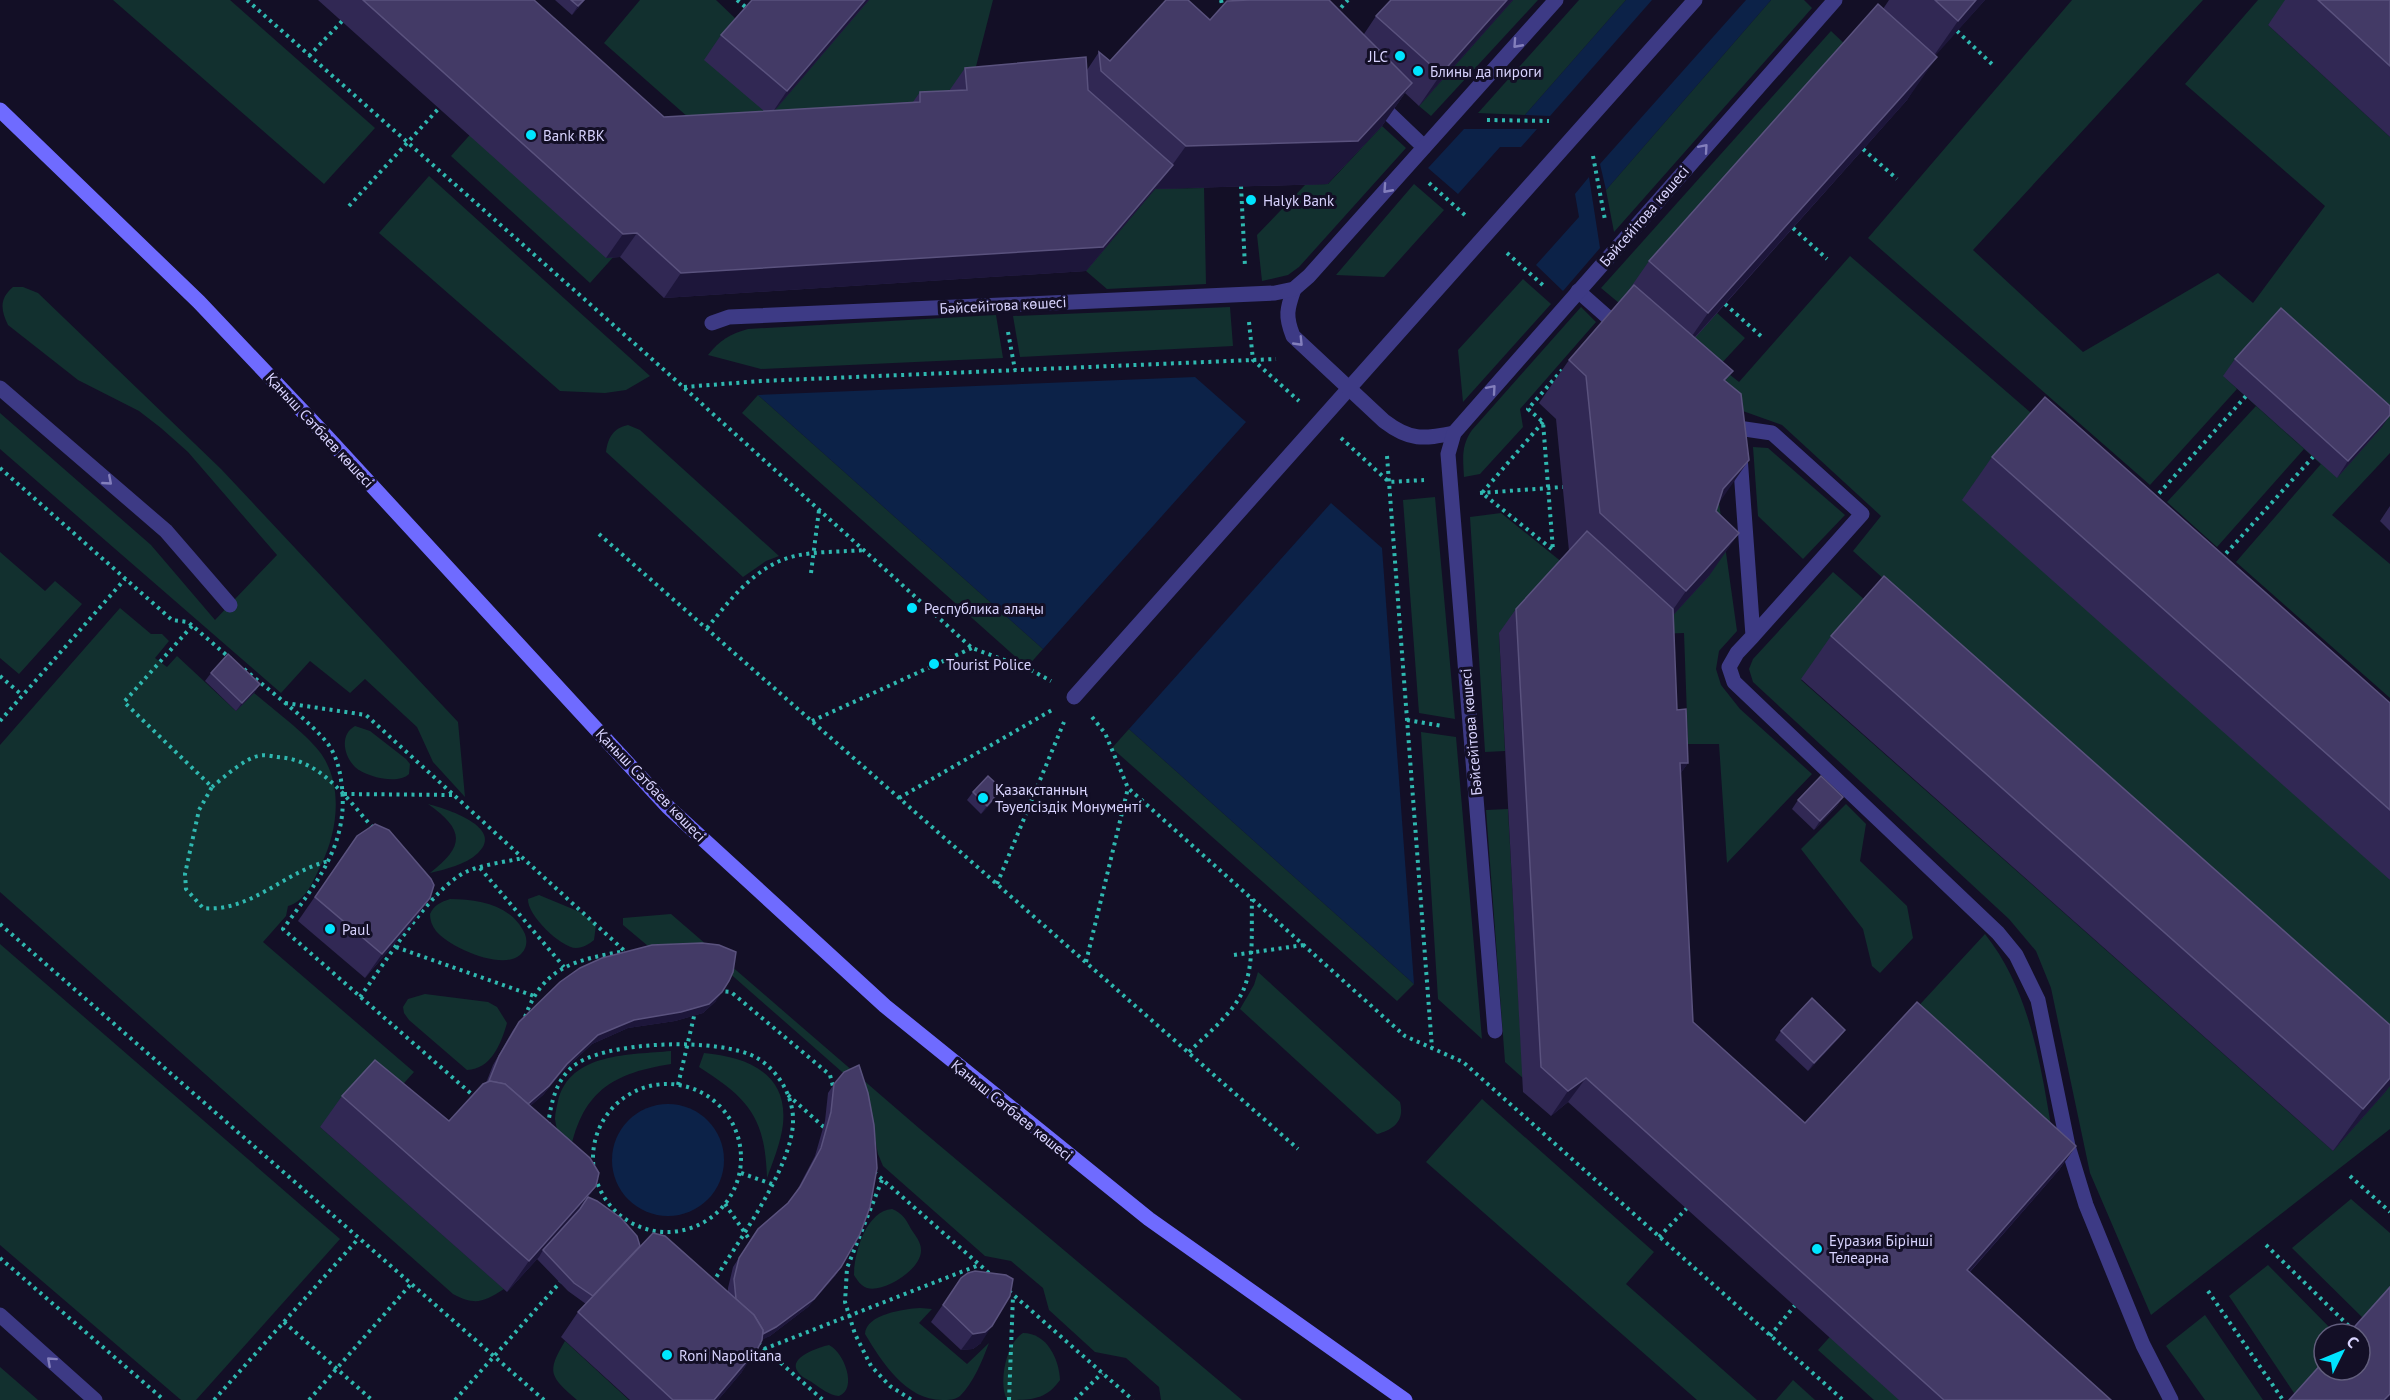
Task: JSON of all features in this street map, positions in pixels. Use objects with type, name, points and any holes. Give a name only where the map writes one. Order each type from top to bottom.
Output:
[{"type":"main road","name":"Қаныш Сәтбаев көшесі","points":[[0,110],[207,310],[669,807],[876,998],[1149,1219],[1405,1400]]},
{"type":"street","points":[[1454,433],[1429,438],[1400,433],[1293,336],[1286,320],[1288,307],[1294,289],[1309,276],[1556,0]]},
{"type":"street","points":[[1074,697],[1695,0]]},
{"type":"street","name":"Бәйсейітова көшесі","points":[[1496,1031],[1448,454],[1454,433],[1835,0]]},
{"type":"street","points":[[1363,90],[1424,147]]},
{"type":"street","name":"Бәйсейітова көшесі","points":[[712,322],[729,317],[1275,293],[1294,289]]},
{"type":"street","points":[[1578,291],[1634,340]]},
{"type":"street","points":[[0,376],[91,466]]},
{"type":"street","points":[[0,388],[166,531],[230,605]]},
{"type":"street","points":[[1753,636],[1734,424],[1772,433],[1862,513],[1753,636],[1737,653],[1729,667],[1734,682],[1998,933],[2021,964],[2038,1000],[2068,1146],[2086,1205],[2143,1345],[2171,1400]]},
{"type":"street","points":[[0,1315],[95,1400]]},
{"type":"path","points":[[247,0],[972,648],[1030,670],[1058,684],[1074,697],[1105,733],[1128,788],[1405,1036],[1463,1062],[1843,1400]]},
{"type":"path","points":[[737,0],[748,9]]},
{"type":"path","points":[[1221,0],[1223,10]]},
{"type":"path","points":[[1333,16],[1348,0]]},
{"type":"path","points":[[309,56],[349,15]]},
{"type":"path","points":[[1957,31],[1995,66]]},
{"type":"path","points":[[349,206],[446,101]]},
{"type":"path","points":[[1863,149],[1897,179]]},
{"type":"path","points":[[1793,228],[1827,259]]},
{"type":"path","points":[[1725,304],[1761,336]]},
{"type":"path","points":[[1007,326],[1015,370]]},
{"type":"path","points":[[1543,422],[1482,493],[1554,550],[1543,422],[1528,409],[1565,368]]},
{"type":"path","points":[[2151,503],[2246,396]]},
{"type":"path","points":[[2218,563],[2313,457]]},
{"type":"path","points":[[0,468],[172,620],[188,622],[234,661]]},
{"type":"path","points":[[811,573],[819,510]]},
{"type":"path","points":[[600,534],[1298,1149]]},
{"type":"path","points":[[707,628],[742,587],[775,563],[795,556],[864,550]]},
{"type":"path","points":[[0,721],[125,579]]},
{"type":"path","points":[[192,626],[124,702],[212,786]]},
{"type":"path","points":[[812,721],[972,648]]},
{"type":"path","points":[[243,668],[325,740],[339,763],[345,802],[336,847],[321,876],[283,929],[484,1105]]},
{"type":"path","points":[[0,676],[22,695]]},
{"type":"path","points":[[899,798],[1074,697]]},
{"type":"path","points":[[997,884],[1074,697]]},
{"type":"path","points":[[285,703],[366,715],[632,958]]},
{"type":"path","points":[[1407,720],[1446,726]]},
{"type":"path","points":[[329,861],[243,902],[219,910],[203,908],[186,889],[185,874],[199,810],[212,786],[234,769],[258,756],[284,757],[306,762],[343,794],[381,837]]},
{"type":"path","points":[[1086,962],[1128,788]]},
{"type":"path","points":[[343,794],[454,795]]},
{"type":"path","points":[[360,997],[433,898],[451,880],[469,870],[523,858]]},
{"type":"path","points":[[480,868],[564,967]]},
{"type":"path","points":[[425,890],[433,898]]},
{"type":"path","points":[[1189,1052],[1232,1008],[1243,991],[1248,975],[1252,899]]},
{"type":"path","points":[[0,924],[544,1400]]},
{"type":"path","points":[[1234,955],[1304,945]]},
{"type":"path","points":[[396,947],[534,996]]},
{"type":"path","points":[[524,1021],[534,996],[546,979],[564,967],[581,960],[625,951]]},
{"type":"path","points":[[711,990],[731,992],[821,1068],[830,1076],[836,1098]]},
{"type":"path","points":[[678,1085],[698,1001]]},
{"type":"path","points":[[548,1127],[551,1103],[562,1077],[574,1065],[593,1056],[629,1046],[697,1044],[756,1057],[775,1072],[788,1094],[828,1131]]},
{"type":"path","points":[[650,1085],[678,1085],[697,1090],[717,1102],[733,1123],[741,1147],[741,1173],[731,1197],[715,1216],[692,1229],[667,1233],[642,1229],[619,1216],[604,1198],[595,1176],[592,1153],[598,1129],[610,1109],[628,1094],[650,1085]]},
{"type":"path","points":[[710,1287],[772,1184],[789,1148],[793,1121],[788,1094]]},
{"type":"path","points":[[867,1166],[996,1280]]},
{"type":"path","points":[[741,1173],[772,1184]]},
{"type":"path","points":[[2350,1176],[2390,1212]]},
{"type":"path","points":[[882,1180],[847,1268],[844,1287],[855,1334],[871,1366],[890,1386],[912,1400]]},
{"type":"path","points":[[1659,1237],[1693,1202]]},
{"type":"path","points":[[726,1204],[756,1248]]},
{"type":"path","points":[[608,1213],[616,1220],[619,1216]]},
{"type":"path","points":[[214,1400],[359,1238]]},
{"type":"path","points":[[2266,1245],[2345,1322]]},
{"type":"path","points":[[842,1263],[852,1256]]},
{"type":"path","points":[[0,1258],[164,1400]]},
{"type":"path","points":[[764,1348],[979,1265]]},
{"type":"path","points":[[454,1400],[570,1271]]},
{"type":"path","points":[[309,1400],[411,1284]]},
{"type":"path","points":[[1005,1288],[1132,1400]]},
{"type":"path","points":[[2208,1291],[2283,1400]]},
{"type":"path","points":[[1009,1400],[1013,1295]]},
{"type":"path","points":[[1770,1336],[1800,1298]]},
{"type":"path","points":[[284,1322],[372,1400]]},
{"type":"path","points":[[756,1341],[823,1400]]},
{"type":"path","points":[[1076,1400],[1102,1373]]},
{"type":"green space","points":[[113,0],[230,0],[375,128],[324,184]]},
{"type":"green space","points":[[640,0],[716,0],[738,21],[869,0],[993,0],[970,90],[950,115],[689,118],[604,43]]},
{"type":"green space","points":[[1513,0],[1538,0],[1431,116],[1419,106]]},
{"type":"green space","points":[[1579,0],[1626,0],[1525,115],[1478,113]]},
{"type":"green space","points":[[1771,0],[1804,0],[1812,8],[1614,232],[1606,190]]},
{"type":"green space","points":[[2072,0],[2203,0],[1973,250],[2083,352],[2218,273],[2253,303],[2325,206],[2185,84],[2258,0],[2290,0],[2268,25],[2390,137],[2390,453],[2332,515],[2390,564],[2390,698],[2236,562],[2321,464],[2223,376],[2237,389],[2150,485],[1868,238]]},
{"type":"green space","points":[[1831,31],[1848,47],[1619,303],[1601,288]]},
{"type":"green space","points":[[1382,126],[1406,148],[1299,267],[1288,275],[1262,281],[1257,235],[1305,185],[1328,184]]},
{"type":"green space","points":[[476,128],[616,254],[590,283],[451,156]]},
{"type":"green space","points":[[429,176],[650,376],[626,390],[605,393],[560,391],[379,233]]},
{"type":"green space","points":[[1414,184],[1444,210],[1384,277],[1336,275]]},
{"type":"green space","points":[[1204,188],[1206,284],[1107,289],[1086,271],[1155,189]]},
{"type":"green space","points":[[1850,256],[2075,451],[2390,880],[2390,1039],[1853,551],[1881,516],[1782,425],[1740,410],[1678,356],[1717,313],[1745,338],[1719,366],[1739,382]]},
{"type":"green space","points":[[1523,279],[1551,304],[1463,402],[1458,350]]},
{"type":"green space","points":[[13,287],[23,287],[38,293],[221,469],[458,722],[465,797],[433,762],[417,727],[365,679],[350,693],[310,661],[281,693],[0,449],[0,413],[151,545],[215,620],[277,555],[188,452],[161,428],[139,411],[78,380],[8,325],[3,304],[6,295]]},
{"type":"green space","points":[[1230,307],[1233,346],[1020,357],[1013,316]]},
{"type":"green space","points":[[1581,307],[1596,322],[1520,409],[1523,427],[1480,474],[1464,477],[1464,447],[1472,430]]},
{"type":"green space","points":[[996,315],[1003,358],[761,369],[708,355],[726,338],[748,329]]},
{"type":"green space","points":[[758,395],[1043,649],[1027,667],[742,413]]},
{"type":"green space","points":[[2256,406],[2304,449],[2217,547],[2167,502]]},
{"type":"green space","points":[[628,425],[640,430],[779,556],[766,561],[743,577],[606,452],[612,434]]},
{"type":"green space","points":[[1753,447],[1768,448],[1845,515],[1803,559],[1758,516]]},
{"type":"green space","points":[[1435,497],[1455,719],[1419,713],[1403,500]]},
{"type":"green space","points":[[1719,503],[1737,631],[1719,651],[1716,669],[1721,685],[1740,709],[1812,774],[1727,863],[1719,744],[1688,744],[1684,633],[1656,634],[1693,532]]},
{"type":"green space","points":[[1501,513],[1563,563],[1499,634],[1505,751],[1485,752],[1470,517]]},
{"type":"green space","points":[[0,552],[45,591],[55,581],[82,604],[19,674],[0,658]]},
{"type":"green space","points":[[1833,572],[1907,637],[1801,680],[2333,1151],[2386,1091],[2390,1076],[2390,1129],[2151,1315],[2090,1173],[2051,988],[2036,951],[2009,919],[1753,682],[1749,669],[1753,659]]},
{"type":"green space","points":[[120,608],[151,634],[162,634],[169,641],[155,658],[167,667],[177,656],[236,711],[254,693],[306,737],[327,764],[335,792],[336,807],[327,852],[308,890],[300,900],[288,906],[286,916],[263,942],[414,1072],[378,1112],[320,1127],[504,1289],[490,1297],[474,1301],[453,1294],[0,892],[0,745]]},
{"type":"green space","points":[[355,726],[370,731],[406,759],[410,764],[409,774],[397,779],[382,778],[367,774],[355,767],[346,752],[345,740]]},
{"type":"green space","points":[[1129,729],[1414,984],[1397,1001],[1112,748]]},
{"type":"green space","points":[[1421,732],[1456,737],[1482,1039],[1438,999]]},
{"type":"green space","points":[[428,804],[458,814],[479,827],[484,835],[485,844],[478,853],[461,864],[430,873],[450,854],[455,846],[456,838],[449,822]]},
{"type":"green space","points":[[1846,804],[1866,824],[1860,861],[1907,906],[1913,938],[1880,973],[1872,966],[1863,929],[1801,849]]},
{"type":"green space","points":[[1508,809],[1523,1078],[1505,1062],[1486,810]]},
{"type":"green space","points":[[539,895],[580,912],[596,925],[594,940],[583,947],[576,948],[554,937],[539,922],[529,906],[528,899]]},
{"type":"green space","points":[[450,899],[483,902],[512,916],[525,934],[524,951],[512,959],[489,959],[452,944],[433,927],[430,914],[438,904]]},
{"type":"green space","points":[[671,914],[920,1129],[1242,1400],[1161,1400],[1159,1387],[1126,1358],[1095,1352],[1049,1310],[1043,1288],[1011,1261],[985,1256],[883,1166],[878,1154],[866,1093],[710,956],[654,951],[623,925],[623,918]]},
{"type":"green space","points":[[1985,934],[2003,960],[2017,988],[2027,1017],[2043,1078],[2059,1170],[1900,1026]]},
{"type":"green space","points":[[0,944],[340,1239],[196,1400],[181,1400],[0,1245]]},
{"type":"green space","points":[[1258,972],[1400,1102],[1401,1114],[1393,1127],[1377,1134],[1240,1009],[1254,985]]},
{"type":"green space","points":[[425,994],[488,1002],[497,1007],[507,1023],[502,1039],[489,1060],[475,1069],[467,1070],[409,1020],[403,1007],[408,999]]},
{"type":"green space","points":[[671,1051],[671,1064],[629,1074],[599,1092],[588,1105],[580,1121],[568,1163],[555,1117],[558,1101],[565,1085],[575,1073],[604,1059]]},
{"type":"green space","points":[[704,1053],[735,1058],[761,1070],[779,1092],[783,1106],[783,1124],[779,1145],[767,1178],[763,1139],[758,1125],[742,1100],[699,1067]]},
{"type":"green space","points":[[1482,1099],[1654,1252],[1626,1284],[1757,1400],[1697,1400],[1426,1162]]},
{"type":"green space","points":[[2351,1199],[2390,1233],[2390,1296],[2367,1322],[2292,1248]]},
{"type":"green space","points":[[892,1209],[903,1217],[918,1239],[921,1247],[920,1257],[909,1272],[901,1278],[883,1287],[867,1288],[854,1275],[859,1245],[863,1234],[875,1217]]},
{"type":"green space","points":[[2268,1265],[2324,1322],[2312,1322],[2313,1382],[2298,1399],[2229,1296]]},
{"type":"green space","points":[[932,1309],[919,1323],[967,1364],[989,1343],[973,1378],[956,1398],[942,1400],[917,1394],[896,1378],[865,1334],[867,1327],[879,1317],[896,1311]]},
{"type":"green space","points":[[2205,1315],[2263,1400],[2205,1400],[2166,1346]]},
{"type":"green space","points":[[1836,1330],[1913,1400],[1874,1400],[1818,1350]]},
{"type":"green space","points":[[1023,1333],[1039,1337],[1045,1342],[1054,1356],[1060,1380],[1049,1392],[1037,1398],[1007,1400],[1003,1384],[1005,1364],[1012,1345]]},
{"type":"green space","points":[[565,1341],[629,1400],[577,1400],[568,1392],[556,1379],[553,1367]]},
{"type":"green space","points":[[829,1345],[840,1355],[847,1370],[848,1386],[839,1396],[803,1377],[796,1367],[801,1357]]},
{"type":"green space","points":[[0,1367],[38,1400],[0,1400]]},
{"type":"green space","points":[[1793,1380],[1815,1400],[1776,1400]]},
{"type":"water","points":[[1626,0],[1652,0],[1550,116],[1525,115]]},
{"type":"water","points":[[1746,0],[1771,0],[1606,190],[1600,164]]},
{"type":"water","points":[[1464,129],[1537,129],[1521,147],[1500,147],[1458,194],[1428,168]]},
{"type":"water","points":[[1589,177],[1600,248],[1563,291],[1536,265],[1579,217],[1575,194]]},
{"type":"water","points":[[1195,377],[1246,422],[1043,649],[758,395]]},
{"type":"water","points":[[1331,503],[1382,548],[1414,984],[1129,729]]},
{"type":"water","points":[[668,1104],[689,1108],[708,1120],[720,1139],[724,1160],[720,1181],[708,1200],[689,1212],[668,1216],[647,1212],[628,1200],[616,1181],[612,1160],[616,1139],[628,1120],[647,1108]]},
{"type":"building","points":[[363,0],[534,0],[664,117],[920,102],[920,92],[967,90],[965,68],[1086,57],[1088,90],[1173,165],[1103,247],[681,273],[637,233],[623,234]]},
{"type":"building","points":[[571,0],[584,0],[578,6]]},
{"type":"building","points":[[752,0],[865,0],[787,91],[721,35]]},
{"type":"building","points":[[1166,0],[1188,0],[1210,20],[1227,1],[1329,0],[1412,83],[1358,141],[1186,146],[1101,71],[1099,52],[1110,61]]},
{"type":"building","points":[[1391,0],[1507,0],[1441,74],[1376,16]]},
{"type":"building","points":[[1935,0],[1976,0],[1958,21]]},
{"type":"building","points":[[2318,0],[2390,0],[2390,66]]},
{"type":"building","points":[[1878,4],[1937,57],[1708,313],[1649,261]]},
{"type":"building","points":[[1634,285],[1733,371],[1724,380],[1741,394],[1749,460],[1723,489],[1716,511],[1739,533],[1686,591],[1600,513],[1586,376],[1569,360]]},
{"type":"building","points":[[2281,308],[2390,406],[2390,415],[2348,461],[2235,359]]},
{"type":"building","points":[[2045,397],[2390,703],[2390,810],[1992,457]]},
{"type":"building","points":[[1587,531],[1673,609],[1677,710],[1686,709],[1688,763],[1680,763],[1693,1022],[1805,1123],[1917,1002],[2076,1146],[1967,1270],[2111,1400],[1944,1400],[1586,1078],[1568,1091],[1541,1067],[1516,609]]},
{"type":"building","points":[[1884,576],[2390,1025],[2390,1078],[2363,1109],[1831,636]]},
{"type":"building","points":[[228,654],[260,684],[242,703],[211,673]]},
{"type":"building","points":[[988,776],[1002,789],[987,806],[973,792]]},
{"type":"building","points":[[1821,776],[1843,797],[1820,821],[1798,800]]},
{"type":"building","name":"Paul","points":[[375,824],[389,830],[434,885],[430,898],[382,954],[315,897],[357,836]]},
{"type":"building","points":[[702,943],[719,945],[736,952],[729,981],[722,992],[709,1004],[681,1012],[634,1020],[598,1035],[567,1064],[549,1086],[528,1104],[505,1084],[489,1081],[499,1056],[519,1022],[560,982],[580,968],[602,958],[652,945]]},
{"type":"building","points":[[1812,998],[1845,1030],[1814,1063],[1781,1031]]},
{"type":"building","points":[[375,1060],[449,1121],[483,1084],[490,1081],[505,1084],[590,1158],[599,1173],[596,1186],[529,1261],[342,1096]]},
{"type":"building","points":[[859,1065],[868,1093],[874,1125],[877,1168],[870,1207],[860,1234],[841,1267],[814,1299],[763,1334],[754,1315],[736,1299],[734,1279],[739,1258],[758,1229],[788,1203],[800,1187],[821,1148],[831,1112],[834,1084],[844,1072]]},
{"type":"building","points":[[588,1197],[621,1218],[637,1236],[640,1246],[593,1296],[574,1283],[543,1250]]},
{"type":"building","points":[[653,1233],[665,1236],[754,1315],[763,1330],[758,1348],[714,1400],[673,1400],[578,1312]]},
{"type":"building","points":[[975,1271],[1006,1275],[1013,1279],[1010,1296],[992,1326],[985,1332],[973,1334],[943,1305],[961,1278]]},
{"type":"building","points":[[2390,1287],[2390,1394],[2384,1400],[2289,1400],[2312,1374],[2312,1382],[2372,1382],[2372,1322],[2359,1322]]},
{"type":"place","name":"JLC","points":[[1400,56]]},
{"type":"place","name":"Блины да пироги","points":[[1418,71]]},
{"type":"place","name":"Bank RBK","points":[[531,135]]},
{"type":"place","name":"Halyk Bank","points":[[1251,200]]},
{"type":"place","name":"Республика алаңы","points":[[912,608]]},
{"type":"place","name":"Tourist Police","points":[[934,664]]},
{"type":"place","name":"Қазақстанның Тәуелсіздік Монументі","points":[[983,798]]},
{"type":"place","name":"Paul","points":[[330,929]]},
{"type":"place","name":"Еуразия Бірінші Телеарна","points":[[1817,1249]]},
{"type":"place","name":"Roni Napolitana","points":[[667,1355]]}]
